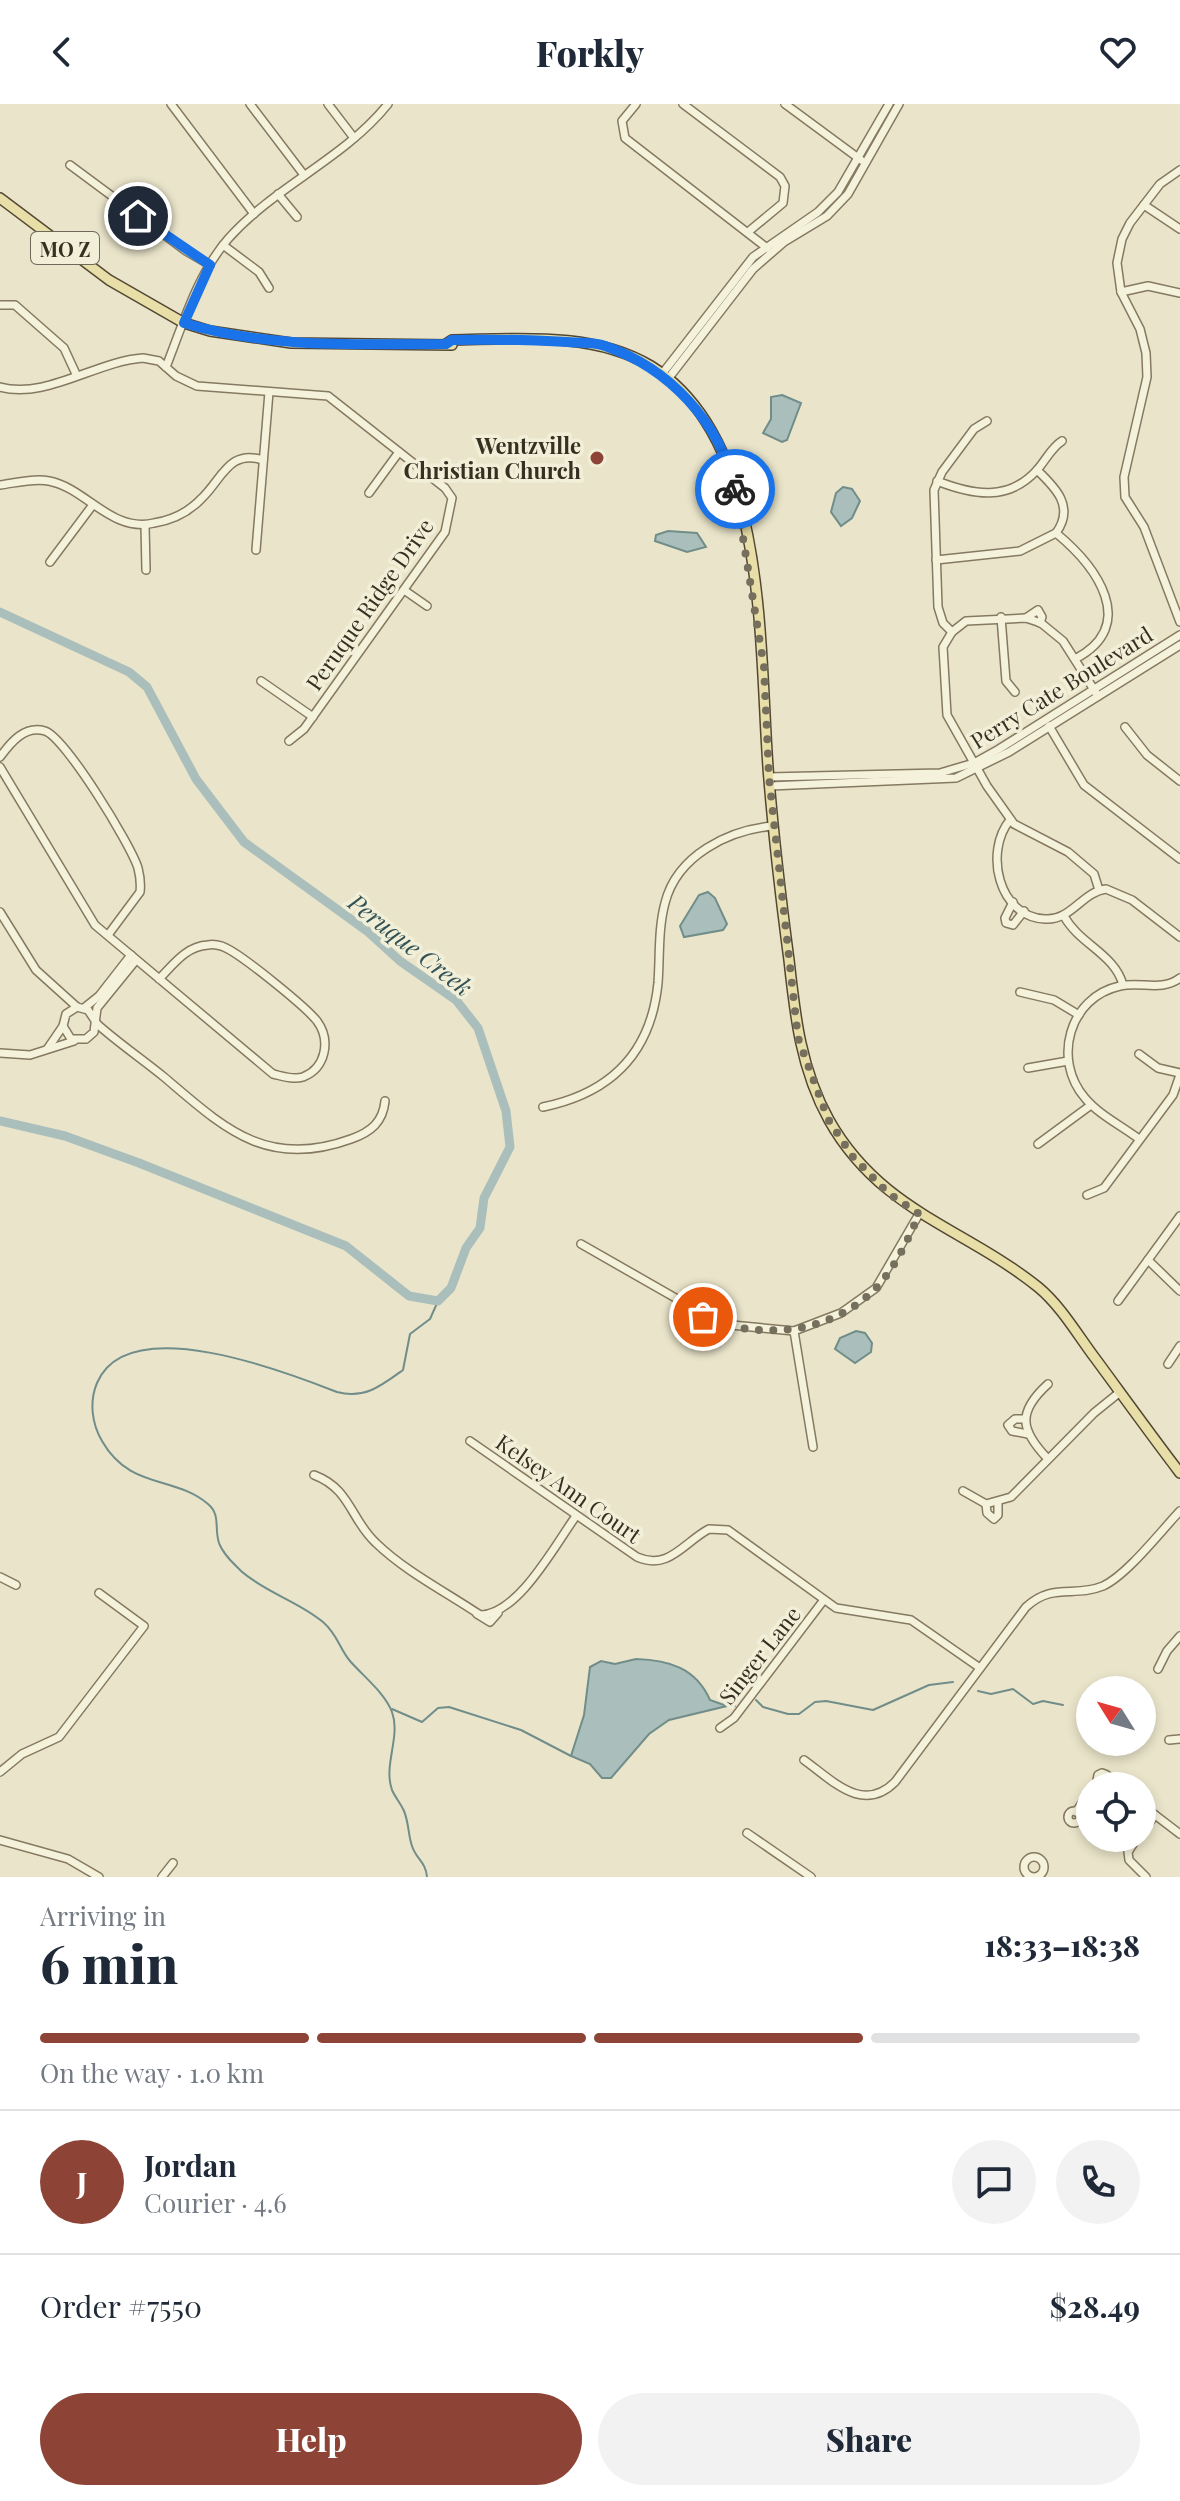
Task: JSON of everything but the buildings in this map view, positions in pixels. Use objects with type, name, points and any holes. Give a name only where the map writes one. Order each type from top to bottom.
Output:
[{"type":"main road","name":"MO Z","points":[[0,198],[109,280],[184,323],[210,331],[291,343],[612,350],[665,377],[704,420],[734,483],[748,550],[764,667],[773,826],[798,1038],[811,1082],[828,1119],[853,1157],[888,1193],[998,1258],[1041,1290],[1180,1473]]},
{"type":"street","points":[[171,104],[254,214]]},
{"type":"street","points":[[250,104],[304,175]]},
{"type":"street","points":[[328,104],[354,138]]},
{"type":"street","points":[[166,367],[210,265],[223,245],[278,194],[354,138],[388,104]]},
{"type":"street","points":[[636,104],[622,121],[625,138],[773,251]]},
{"type":"street","points":[[683,104],[780,177],[785,186],[783,203],[748,232]]},
{"type":"street","points":[[785,104],[862,161]]},
{"type":"street","points":[[665,377],[746,276],[773,251],[827,216],[851,190],[889,104]]},
{"type":"street","points":[[665,377],[734,278],[764,247],[823,208],[862,161],[899,104]]},
{"type":"street","points":[[70,165],[186,251],[210,265]]},
{"type":"street","points":[[1180,170],[1169,174],[1144,205],[1122,239],[1117,263],[1121,292],[1140,329],[1146,353],[1147,377],[1124,477],[1125,497],[1144,527],[1180,622]]},
{"type":"street","points":[[278,194],[297,217]]},
{"type":"street","points":[[1144,205],[1180,229]]},
{"type":"street","points":[[223,245],[259,272],[269,288]]},
{"type":"street","points":[[1121,292],[1148,286],[1180,293]]},
{"type":"street","points":[[1,305],[15,305],[64,348],[76,374]]},
{"type":"street","name":"Peruque Ridge Drive","points":[[0,387],[15,391],[133,358],[153,358],[176,376],[197,386],[328,396],[435,479],[452,498],[445,532],[313,717],[289,741]]},
{"type":"street","points":[[256,550],[269,392]]},
{"type":"street","points":[[952,632],[940,617],[932,500],[937,481],[974,429],[987,421]]},
{"type":"street","points":[[937,481],[972,493],[993,494],[1012,488],[1037,470],[1062,441]]},
{"type":"street","points":[[369,493],[399,452]]},
{"type":"street","points":[[0,485],[50,481],[124,521],[145,525],[188,511],[203,497],[225,467],[238,459],[263,460]]},
{"type":"street","points":[[936,560],[1020,551],[1056,533],[1062,521],[1063,500],[1056,487],[1037,470]]},
{"type":"street","points":[[50,562],[92,506]]},
{"type":"street","points":[[145,525],[146,570]]},
{"type":"street","points":[[1056,533],[1089,563],[1108,617],[1102,640],[1075,659]]},
{"type":"street","points":[[404,590],[427,606]]},
{"type":"street","points":[[1095,692],[1063,641],[1040,623],[1042,617],[1038,610],[1026,618],[966,621],[952,632],[942,654],[949,721],[961,735],[975,766],[1010,820],[1020,829],[1051,841],[1068,852],[1094,874],[1099,890]]},
{"type":"street","points":[[1001,617],[1006,681],[1015,692]]},
{"type":"street","name":"Perry Cate Boulevard","points":[[769,782],[940,773],[975,766],[1047,723],[1180,635]]},
{"type":"street","name":"Perry Cate Boulevard","points":[[1095,692],[1180,645]]},
{"type":"street","points":[[261,681],[313,717]]},
{"type":"street","points":[[1047,723],[1084,785],[1180,859]]},
{"type":"street","points":[[1125,727],[1147,755],[1178,775]]},
{"type":"street","points":[[0,757],[22,734],[47,731],[67,747],[97,796],[137,866],[141,883],[135,901],[108,935]]},
{"type":"street","points":[[0,767],[88,916],[108,935],[133,958],[273,1074],[303,1077],[321,1063],[325,1043],[316,1020],[226,948],[206,944],[184,953],[159,979]]},
{"type":"street","points":[[1010,820],[999,837],[997,858],[1002,888],[1024,911],[1043,919],[1064,916],[1099,890],[1122,894],[1180,937]]},
{"type":"street","points":[[543,1107],[578,1097],[608,1080],[627,1063],[642,1043],[658,983],[664,906],[687,865],[730,835],[773,826]]},
{"type":"street","points":[[1013,902],[1005,918],[1006,923],[1013,925],[1024,911]]},
{"type":"street","points":[[0,912],[36,970],[219,1125],[260,1144],[308,1148],[340,1143],[375,1126],[385,1101]]},
{"type":"street","points":[[1064,916],[1077,935],[1113,964],[1123,985]]},
{"type":"street","points":[[66,1014],[99,996],[133,958]]},
{"type":"street","points":[[90,1037],[97,1008],[133,958]]},
{"type":"street","points":[[1139,1139],[1091,1105],[1081,1094],[1068,1061],[1068,1042],[1079,1015],[1101,993],[1123,985],[1160,986],[1180,978]]},
{"type":"street","points":[[1020,992],[1054,1000],[1079,1015]]},
{"type":"street","points":[[46,1051],[63,1026],[66,1014],[61,993]]},
{"type":"street","points":[[63,1026],[67,1036],[76,1041]]},
{"type":"street","points":[[0,1053],[19,1056],[90,1037],[118,1038]]},
{"type":"street","points":[[1087,1195],[1104,1188],[1173,1095],[1180,1074],[1158,1068],[1139,1054]]},
{"type":"street","points":[[1028,1068],[1068,1061]]},
{"type":"street","points":[[1038,1144],[1091,1105]]},
{"type":"street","points":[[581,1244],[712,1320],[738,1328],[794,1331],[841,1313],[876,1288],[919,1214]]},
{"type":"street","points":[[1118,1301],[1180,1216]]},
{"type":"street","points":[[1148,1260],[1180,1291]]},
{"type":"street","points":[[794,1331],[813,1447]]},
{"type":"street","points":[[1168,1364],[1180,1346]]},
{"type":"street","points":[[1048,1384],[1030,1403],[1024,1419],[1030,1441],[1048,1459]]},
{"type":"street","points":[[963,1491],[986,1504],[1011,1497],[1120,1392]]},
{"type":"street","points":[[1024,1419],[1015,1419],[1008,1425],[1012,1431],[1028,1434]]},
{"type":"street","name":"Kelsey Ann Court","points":[[470,1441],[645,1561],[669,1559],[709,1529],[728,1530],[823,1601],[852,1613],[911,1620],[980,1668]]},
{"type":"street","points":[[314,1475],[340,1490],[368,1535],[386,1552],[476,1613],[498,1613],[523,1589],[576,1516]]},
{"type":"street","points":[[986,1504],[987,1513],[994,1519],[998,1515],[998,1502]]},
{"type":"street","points":[[804,1760],[853,1794],[869,1797],[882,1794],[895,1782],[1034,1599],[1057,1590],[1104,1586],[1180,1511]]},
{"type":"street","points":[[0,1577],[16,1585]]},
{"type":"street","points":[[0,1772],[22,1754],[59,1737],[144,1626],[99,1593]]},
{"type":"street","name":"Singer Lane","points":[[720,1728],[734,1718],[823,1601]]},
{"type":"street","points":[[1158,1669],[1167,1651],[1180,1636]]},
{"type":"street","points":[[1169,1740],[1180,1739]]},
{"type":"street","points":[[1156,1816],[1180,1834]]},
{"type":"street","points":[[747,1833],[811,1877]]},
{"type":"street","points":[[0,1840],[68,1859],[99,1877]]},
{"type":"street","points":[[1128,1852],[1129,1860],[1146,1877]]},
{"type":"street","points":[[162,1877],[173,1863]]},
{"type":"street","points":[[1017,1876],[1025,1871]]},
{"type":"shaded area","points":[[782,395],[801,403],[787,440],[782,442],[763,433],[771,419],[771,397]]},
{"type":"shaded area","points":[[843,487],[852,489],[860,501],[852,518],[841,526],[831,512],[836,493]]},
{"type":"shaded area","points":[[668,531],[697,533],[706,547],[687,552],[655,541],[656,535]]},
{"type":"shaded area","points":[[708,892],[715,898],[727,924],[723,930],[684,937],[680,926],[699,895]]},
{"type":"shaded area","points":[[856,1331],[865,1333],[872,1343],[871,1352],[855,1363],[835,1349],[840,1338]]},
{"type":"shaded area","points":[[636,1659],[660,1661],[680,1668],[697,1680],[710,1700],[727,1706],[669,1720],[649,1734],[611,1778],[602,1778],[590,1764],[571,1756],[584,1715],[590,1667],[601,1661],[615,1664]]},
{"type":"waterway","name":"Peruque Creek","points":[[0,612],[129,672],[147,687],[196,779],[244,842],[456,1000],[478,1028],[506,1111],[510,1147],[484,1198],[480,1228],[466,1248],[451,1288],[438,1301],[409,1296],[346,1246],[65,1136],[0,1121]]},
{"type":"waterway","points":[[427,1877],[412,1846],[404,1811],[392,1790],[389,1771],[395,1731],[392,1712],[384,1698],[350,1661],[323,1622],[251,1579],[232,1562],[219,1543],[216,1517],[208,1504],[181,1489],[139,1475],[113,1457],[99,1434],[92,1405],[97,1383],[114,1362],[140,1351],[173,1348],[247,1361],[337,1392],[364,1392],[380,1386],[403,1370],[410,1334],[430,1319],[438,1301]]},
{"type":"waterway","points":[[756,1700],[763,1707],[788,1714],[799,1714],[815,1702],[826,1701],[873,1710],[929,1685],[953,1682]]},
{"type":"waterway","points":[[978,1691],[991,1694],[1013,1689],[1033,1704],[1043,1701],[1063,1705]]},
{"type":"waterway","points":[[727,1706],[735,1706]]},
{"type":"waterway","points":[[392,1709],[422,1722],[438,1708],[449,1707],[521,1730],[571,1756]]},
{"type":"way so far","points":[[703,1317],[738,1328],[794,1331],[841,1313],[876,1288],[919,1214],[888,1193],[853,1157],[828,1119],[811,1082],[798,1038],[769,777],[764,667],[749,556],[735,489]]},
{"type":"place","name":"Wentzville Christian Church","points":[[597,458]]},
{"type":"route","points":[[138,216],[210,265],[184,323],[210,331],[291,343],[446,344],[452,340],[522,339],[606,346],[649,365],[668,379],[695,407],[727,463],[735,489]]}]
